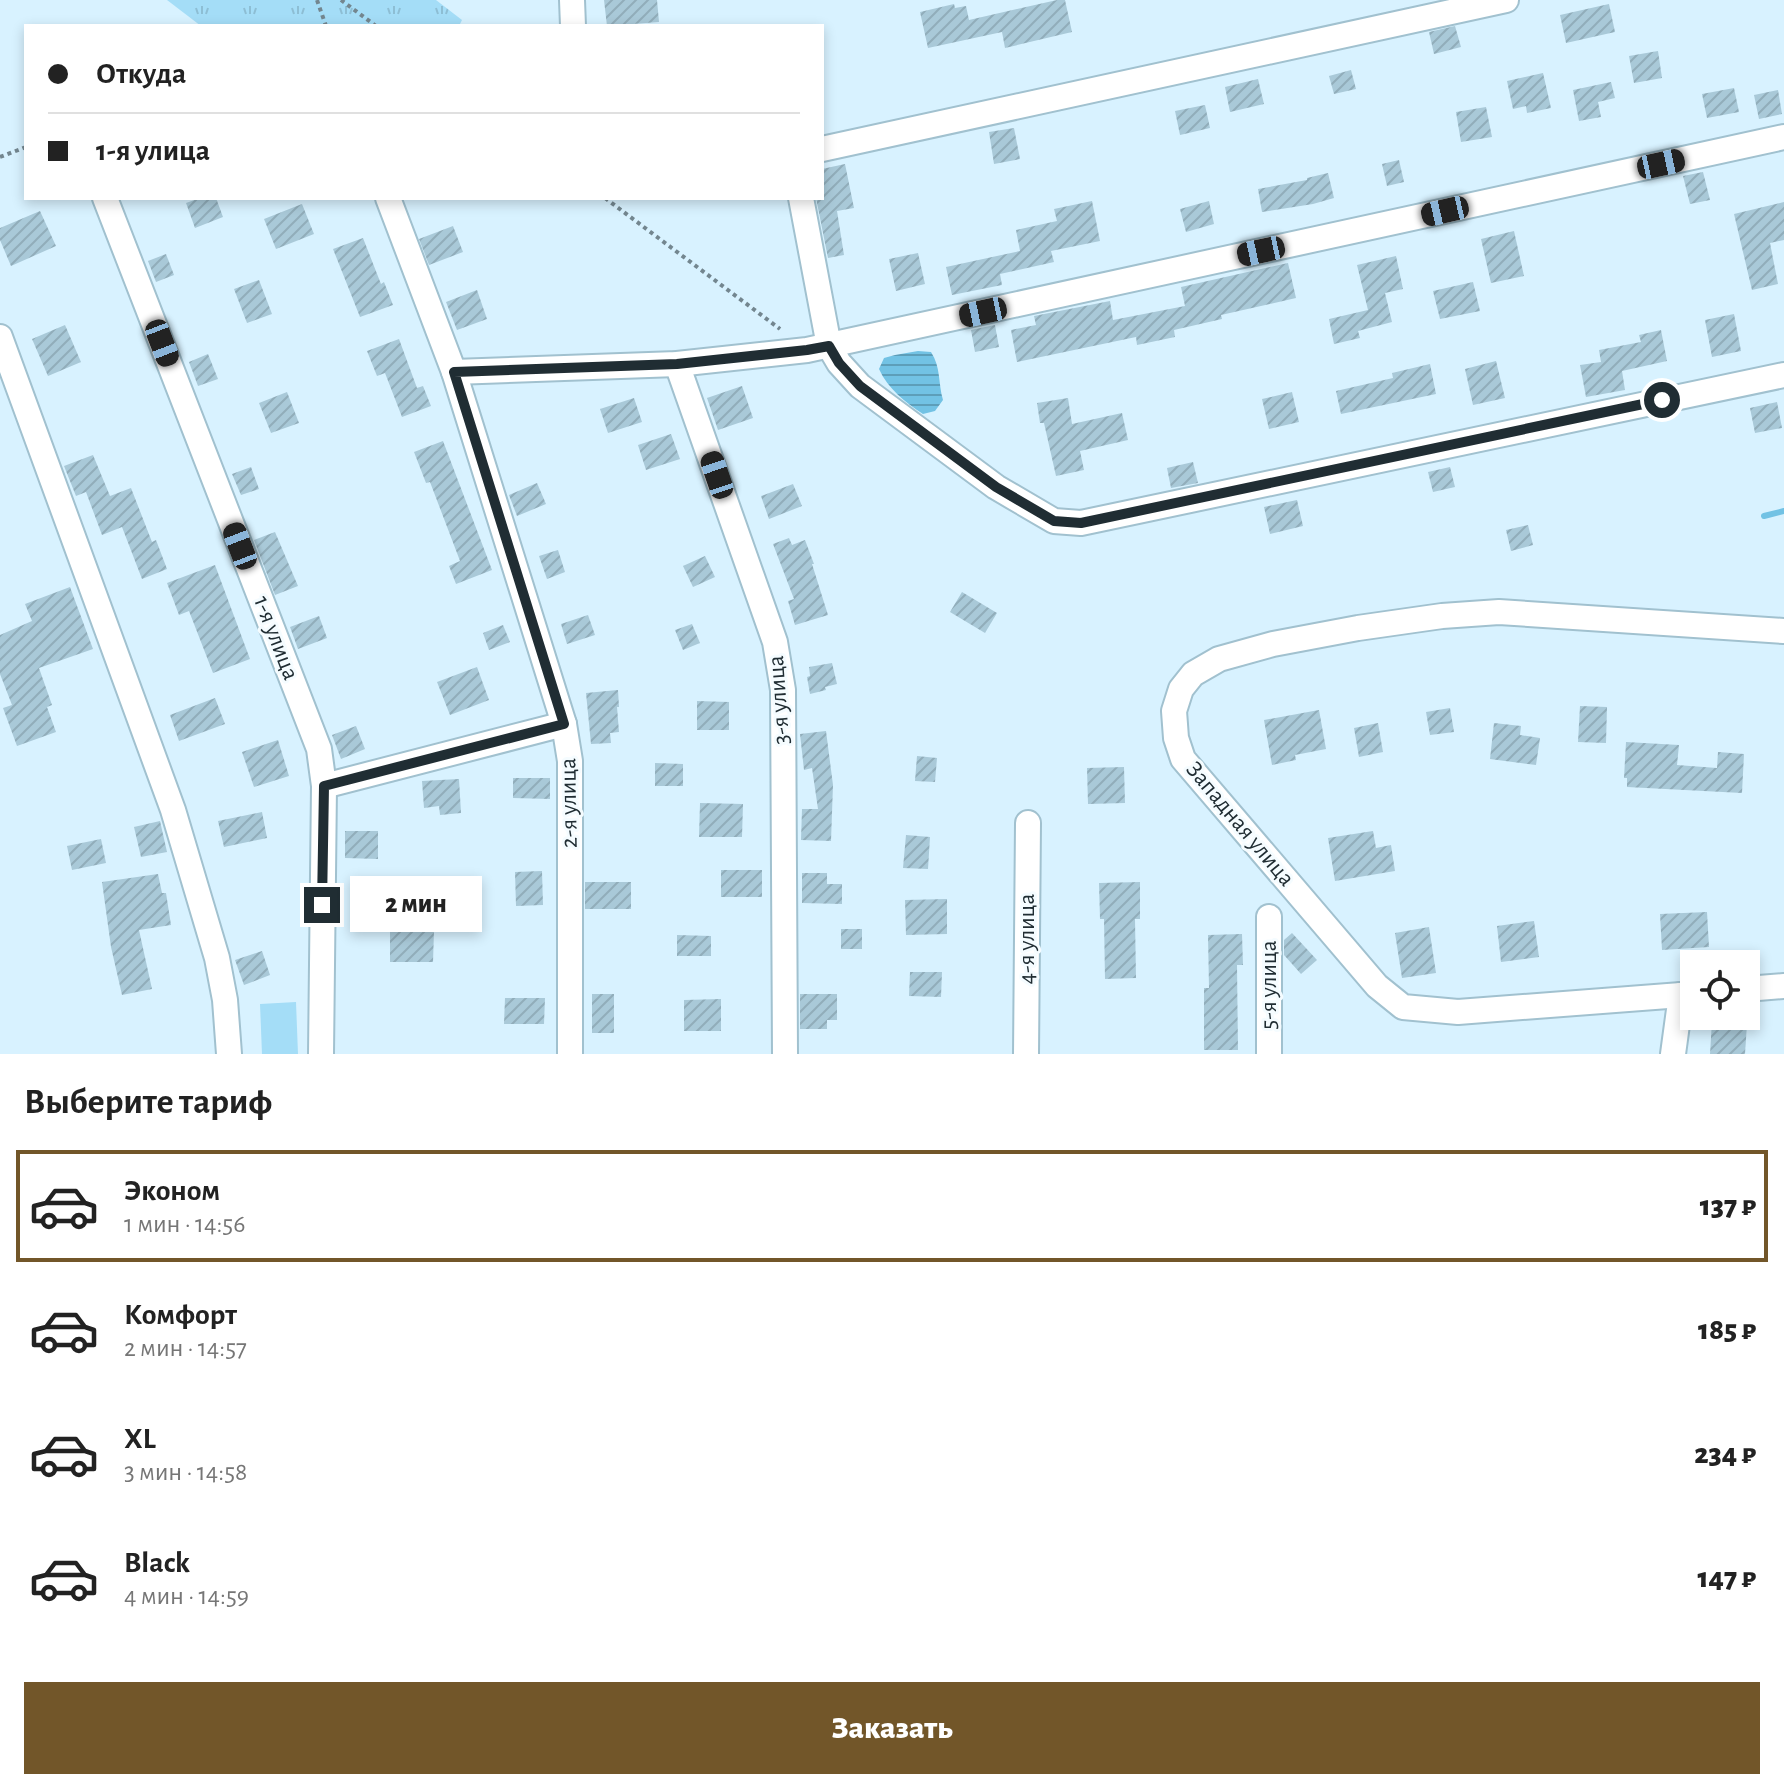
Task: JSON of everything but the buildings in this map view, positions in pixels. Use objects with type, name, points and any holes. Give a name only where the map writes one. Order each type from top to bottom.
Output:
[{"type":"street","points":[[572,0],[573,24]]},
{"type":"street","points":[[824,149],[1506,0]]},
{"type":"street","points":[[454,372],[677,364],[818,348],[1784,137]]},
{"type":"street","name":"1-я улица","points":[[106,200],[319,749],[324,786],[321,1054]]},
{"type":"street","name":"2-я улица","points":[[389,200],[454,372],[564,724],[570,761],[570,1054]]},
{"type":"street","points":[[801,200],[818,348],[839,363],[860,386],[996,487],[1054,521],[1081,523],[1784,375]]},
{"type":"street","points":[[0,337],[173,810],[217,958],[225,1000],[229,1054]]},
{"type":"street","name":"3-я улица","points":[[677,364],[775,642],[783,690],[785,1054]]},
{"type":"street","name":"Западная улица","points":[[1680,996],[1458,1012],[1403,1007],[1377,986],[1183,759],[1176,738],[1174,711],[1181,689],[1193,674],[1219,659],[1273,644],[1442,616],[1499,612],[1784,631]]},
{"type":"street","points":[[324,786],[564,724]]},
{"type":"street","name":"4-я улица","points":[[1026,1054],[1028,823]]},
{"type":"street","name":"5-я улица","points":[[1269,917],[1269,1054]]},
{"type":"street","points":[[1760,988],[1784,986]]},
{"type":"street","points":[[1673,1054],[1680,1026]]},
{"type":"path","points":[[317,0],[325,24]]},
{"type":"path","points":[[341,0],[373,24]]},
{"type":"path","points":[[0,157],[24,148]]},
{"type":"path","points":[[608,200],[818,348]]},
{"type":"green space","points":[[167,0],[436,0],[462,20],[460,24],[198,24]]},
{"type":"green space","points":[[296,1002],[298,1054],[262,1054],[260,1004]]},
{"type":"shaded area","points":[[918,351],[931,352],[938,369],[943,400],[935,411],[923,414],[887,383],[879,369],[884,358]]},
{"type":"waterway","points":[[1764,516],[1784,511]]},
{"type":"route","points":[[322,905],[324,786],[564,724],[454,372],[677,364],[829,346],[839,363],[860,386],[996,487],[1054,521],[1081,523],[1662,400]]}]
